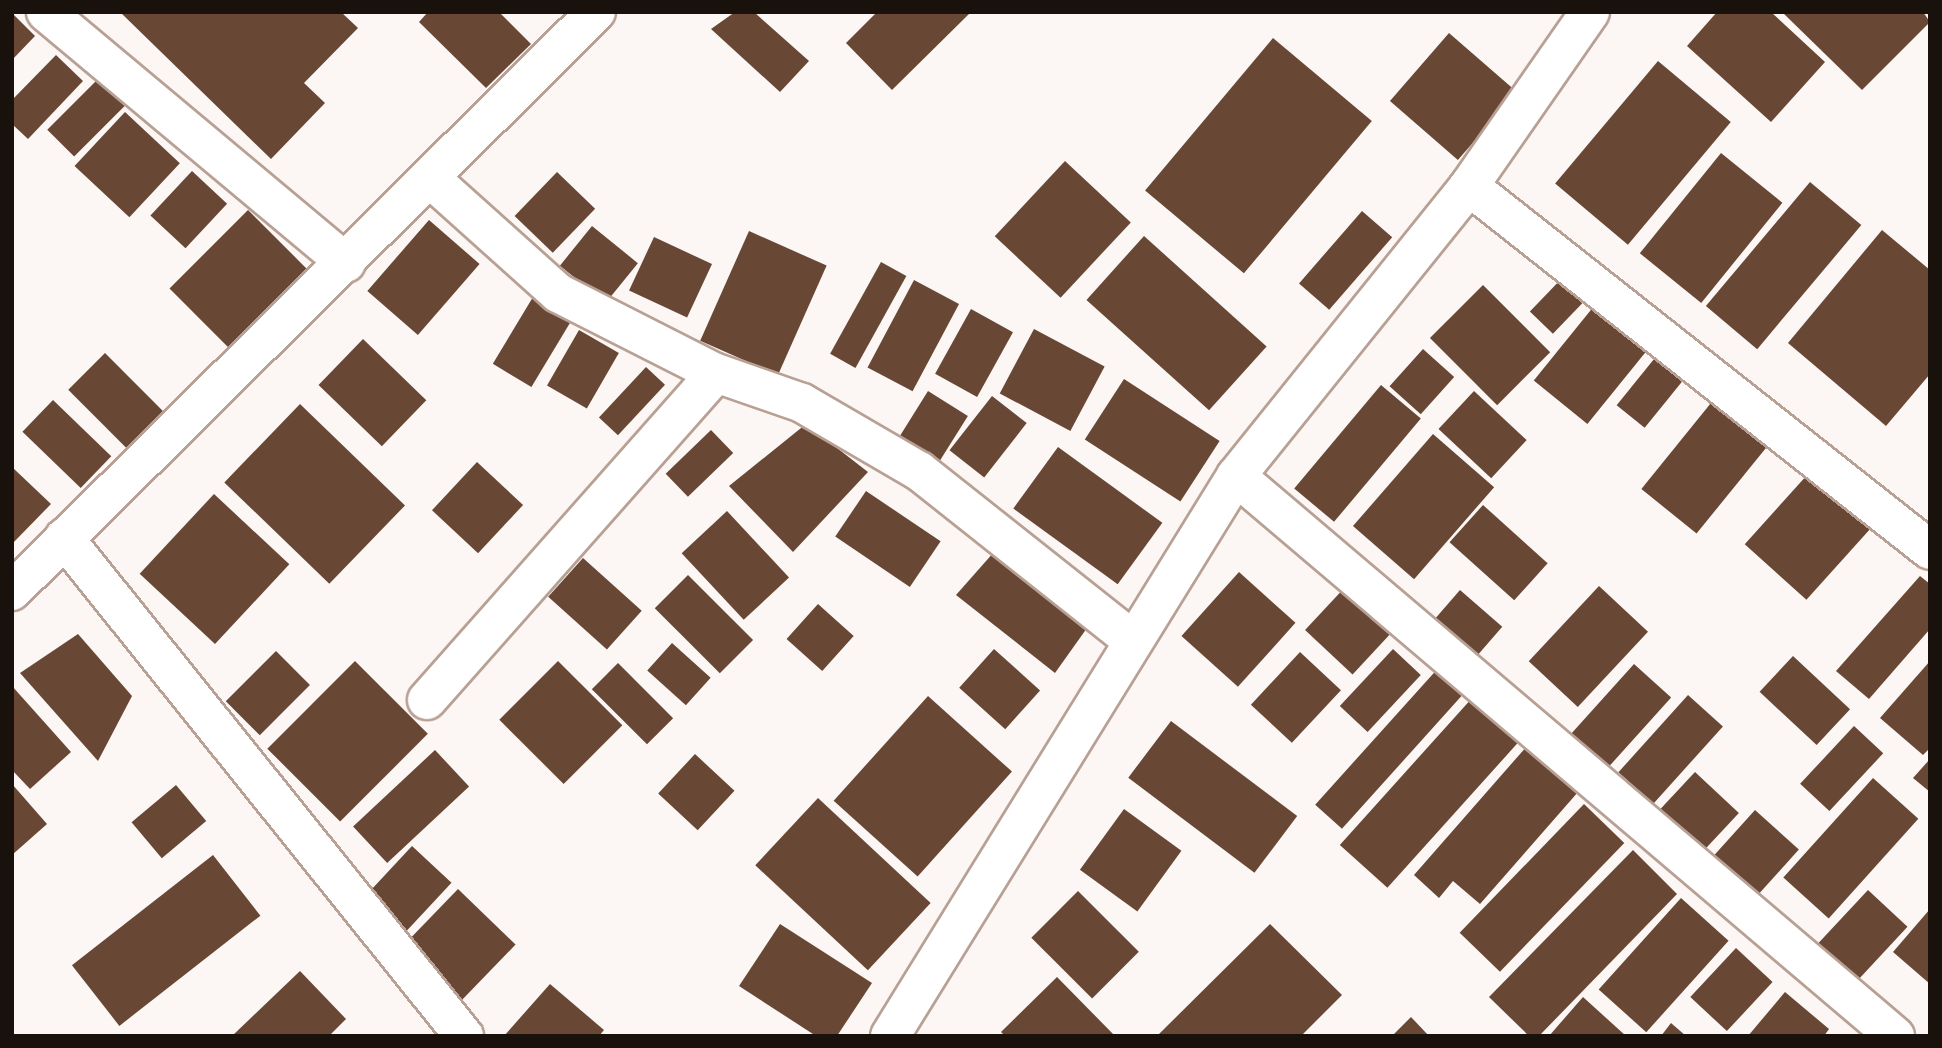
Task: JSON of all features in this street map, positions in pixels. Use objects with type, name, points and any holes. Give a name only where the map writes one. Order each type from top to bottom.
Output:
[{"type":"street","points":[[46,12],[346,263]]},
{"type":"street","points":[[12,591],[346,263],[596,12]]},
{"type":"street","points":[[901,1031],[1132,640],[1236,476],[1469,186],[1590,12]]},
{"type":"street","points":[[430,178],[558,293],[716,373],[802,403],[919,471],[1132,640]]},
{"type":"street","points":[[1469,186],[1930,550]]},
{"type":"street","points":[[427,700],[716,373]]},
{"type":"street","points":[[1236,476],[1895,1036]]},
{"type":"street","points":[[64,538],[464,1036]]},
{"type":"building","points":[[120,12],[341,12],[358,28],[304,83],[325,103],[271,159]]},
{"type":"building","points":[[428,12],[499,12],[531,44],[486,88],[419,22]]},
{"type":"building","points":[[735,12],[754,12],[809,61],[780,92],[711,29]]},
{"type":"building","points":[[877,12],[971,12],[892,90],[846,43]]},
{"type":"building","points":[[1717,12],[1771,12],[1825,62],[1771,122],[1687,46]]},
{"type":"building","points":[[1782,12],[1923,12],[1930,22],[1862,90]]},
{"type":"building","points":[[12,13],[35,36],[12,60]]},
{"type":"building","points":[[1449,33],[1517,92],[1458,160],[1390,101]]},
{"type":"building","points":[[1273,38],[1372,121],[1244,273],[1145,190]]},
{"type":"building","points":[[56,55],[83,81],[28,139],[12,124],[12,100]]},
{"type":"building","points":[[1658,61],[1731,122],[1628,245],[1555,184]]},
{"type":"building","points":[[101,76],[128,103],[74,157],[47,130]]},
{"type":"building","points":[[125,112],[180,163],[129,217],[75,166]]},
{"type":"building","points":[[1721,153],[1782,203],[1701,303],[1640,253]]},
{"type":"building","points":[[1065,161],[1131,222],[1061,298],[995,236]]},
{"type":"building","points":[[192,171],[227,204],[186,248],[150,216]]},
{"type":"building","points":[[557,172],[595,209],[553,253],[515,216]]},
{"type":"building","points":[[1810,182],[1861,225],[1757,349],[1706,306]]},
{"type":"building","points":[[248,210],[312,274],[233,352],[170,288]]},
{"type":"building","points":[[1362,211],[1392,237],[1329,310],[1299,283]]},
{"type":"building","points":[[429,220],[480,264],[418,335],[367,291]]},
{"type":"building","points":[[592,226],[638,263],[606,303],[560,266]]},
{"type":"building","points":[[1882,230],[1930,270],[1930,374],[1886,426],[1788,343]]},
{"type":"building","points":[[749,231],[827,266],[778,375],[700,341]]},
{"type":"building","points":[[1144,236],[1267,346],[1209,410],[1086,300]]},
{"type":"building","points":[[654,237],[712,264],[687,318],[629,290]]},
{"type":"building","points":[[881,262],[906,276],[855,368],[830,354]]},
{"type":"building","points":[[1566,274],[1589,296],[1553,334],[1530,311]]},
{"type":"building","points":[[914,280],[959,304],[913,391],[868,367]]},
{"type":"building","points":[[1483,285],[1550,352],[1497,405],[1430,338]]},
{"type":"building","points":[[1603,295],[1657,338],[1587,424],[1534,380]]},
{"type":"building","points":[[533,297],[572,320],[531,387],[493,364]]},
{"type":"building","points":[[971,309],[1013,332],[977,397],[935,374]]},
{"type":"building","points":[[1034,329],[1105,367],[1070,431],[1000,393]]},
{"type":"building","points":[[579,330],[619,353],[587,408],[547,385]]},
{"type":"building","points":[[363,339],[426,400],[382,446],[319,385]]},
{"type":"building","points":[[1667,343],[1695,366],[1645,428],[1617,405]]},
{"type":"building","points":[[1423,349],[1454,377],[1421,414],[1390,386]]},
{"type":"building","points":[[105,353],[164,412],[128,449],[68,390]]},
{"type":"building","points":[[646,367],[665,385],[618,435],[599,417]]},
{"type":"building","points":[[1124,379],[1220,441],[1180,501],[1085,439]]},
{"type":"building","points":[[1381,385],[1421,418],[1334,522],[1294,488]]},
{"type":"building","points":[[928,391],[968,416],[939,462],[899,437]]},
{"type":"building","points":[[1474,391],[1527,440],[1491,478],[1439,429]]},
{"type":"building","points":[[992,396],[1027,423],[984,477],[950,450]]},
{"type":"building","points":[[1715,398],[1770,443],[1697,534],[1641,489]]},
{"type":"building","points":[[53,400],[111,456],[81,488],[22,432]]},
{"type":"building","points":[[300,404],[405,505],[329,584],[224,482]]},
{"type":"building","points":[[806,424],[868,472],[793,552],[729,486]]},
{"type":"building","points":[[711,430],[733,453],[688,497],[666,474]]},
{"type":"building","points":[[1433,434],[1494,487],[1414,579],[1353,526]]},
{"type":"building","points":[[1058,447],[1162,523],[1118,584],[1013,508]]},
{"type":"building","points":[[477,462],[523,505],[478,553],[432,510]]},
{"type":"building","points":[[1817,464],[1879,520],[1806,600],[1745,544]]},
{"type":"building","points":[[12,467],[51,504],[12,544]]},
{"type":"building","points":[[866,491],[941,541],[910,587],[835,537]]},
{"type":"building","points":[[214,494],[289,564],[215,644],[140,574]]},
{"type":"building","points":[[1483,505],[1548,563],[1514,600],[1450,542]]},
{"type":"building","points":[[727,511],[789,578],[744,620],[682,553]]},
{"type":"building","points":[[994,552],[1092,621],[1055,673],[956,595]]},
{"type":"building","points":[[583,558],[642,611],[607,650],[548,597]]},
{"type":"building","points":[[1239,572],[1295,623],[1238,687],[1181,636]]},
{"type":"building","points":[[688,575],[753,640],[720,673],[655,608]]},
{"type":"building","points":[[1920,576],[1930,584],[1930,629],[1869,699],[1836,671]]},
{"type":"building","points":[[1348,584],[1396,628],[1353,674],[1305,630]]},
{"type":"building","points":[[1599,586],[1648,632],[1578,707],[1529,661]]},
{"type":"building","points":[[1460,590],[1502,627],[1477,656],[1434,619]]},
{"type":"building","points":[[818,604],[854,636],[822,671],[787,639]]},
{"type":"building","points":[[78,634],[132,696],[98,761],[20,673]]},
{"type":"building","points":[[672,643],[711,678],[686,705],[647,670]]},
{"type":"building","points":[[994,649],[1040,690],[1005,729],[959,688]]},
{"type":"building","points":[[1393,649],[1421,675],[1368,732],[1340,706]]},
{"type":"building","points":[[276,651],[310,685],[260,735],[226,701]]},
{"type":"building","points":[[1300,652],[1341,690],[1292,743],[1251,705]]},
{"type":"building","points":[[1793,656],[1850,709],[1817,745],[1760,692]]},
{"type":"building","points":[[355,661],[428,734],[340,822],[267,749]]},
{"type":"building","points":[[558,661],[622,725],[564,784],[499,720]]},
{"type":"building","points":[[1930,661],[1930,748],[1923,755],[1880,718]]},
{"type":"building","points":[[618,663],[673,718],[647,744],[592,689]]},
{"type":"building","points":[[1634,664],[1671,697],[1602,775],[1564,741]]},
{"type":"building","points":[[1441,665],[1468,689],[1342,829],[1315,805]]},
{"type":"building","points":[[12,686],[71,752],[30,789],[12,770]]},
{"type":"building","points":[[1688,695],[1723,726],[1653,804],[1618,772]]},
{"type":"building","points":[[928,696],[1012,772],[918,876],[834,801]]},
{"type":"building","points":[[1473,697],[1521,740],[1387,888],[1340,845]]},
{"type":"building","points":[[1171,721],[1297,816],[1254,873],[1128,778]]},
{"type":"building","points":[[1854,726],[1883,753],[1829,811],[1800,784]]},
{"type":"building","points":[[1534,738],[1585,784],[1480,904],[1453,881],[1439,898],[1414,875]]},
{"type":"building","points":[[435,750],[469,787],[387,863],[353,826]]},
{"type":"building","points":[[695,754],[734,791],[698,830],[658,793]]},
{"type":"building","points":[[1930,759],[1930,792],[1913,778]]},
{"type":"building","points":[[1695,772],[1739,813],[1697,858],[1653,817]]},
{"type":"building","points":[[1873,778],[1918,819],[1829,918],[1783,878]]},
{"type":"building","points":[[12,784],[47,824],[12,855]]},
{"type":"building","points":[[176,785],[206,821],[162,858],[132,822]]},
{"type":"building","points":[[818,798],[931,903],[868,970],[755,865]]},
{"type":"building","points":[[1584,804],[1624,843],[1500,972],[1460,933]]},
{"type":"building","points":[[1124,809],[1181,851],[1137,911],[1080,870]]},
{"type":"building","points":[[1755,810],[1799,849],[1757,896],[1714,856]]},
{"type":"building","points":[[412,846],[451,883],[404,933],[365,896]]},
{"type":"building","points":[[1633,850],[1677,894],[1539,1036],[1529,1036],[1489,997]]},
{"type":"building","points":[[213,855],[260,916],[119,1026],[72,965]]},
{"type":"building","points":[[458,889],[516,945],[460,1002],[402,947]]},
{"type":"building","points":[[1868,890],[1907,927],[1856,982],[1816,946]]},
{"type":"building","points":[[1078,891],[1139,952],[1092,998],[1031,938]]},
{"type":"building","points":[[1681,898],[1729,941],[1646,1032],[1599,989]]},
{"type":"building","points":[[1930,909],[1930,984],[1893,952]]},
{"type":"building","points":[[780,924],[872,983],[837,1036],[816,1036],[739,986]]},
{"type":"building","points":[[1270,924],[1342,995],[1301,1036],[1157,1036]]},
{"type":"building","points":[[1736,948],[1773,982],[1727,1031],[1690,997]]},
{"type":"building","points":[[300,971],[346,1019],[329,1036],[232,1036]]},
{"type":"building","points":[[1057,977],[1115,1036],[1005,1036],[1001,1032]]},
{"type":"building","points":[[550,984],[604,1030],[599,1036],[504,1036]]},
{"type":"building","points":[[1785,992],[1829,1029],[1824,1036],[1748,1036]]},
{"type":"building","points":[[1583,997],[1626,1036],[1549,1036]]},
{"type":"building","points":[[1411,1017],[1429,1036],[1392,1036]]},
{"type":"building","points":[[1671,1023],[1686,1036],[1661,1036]]}]
